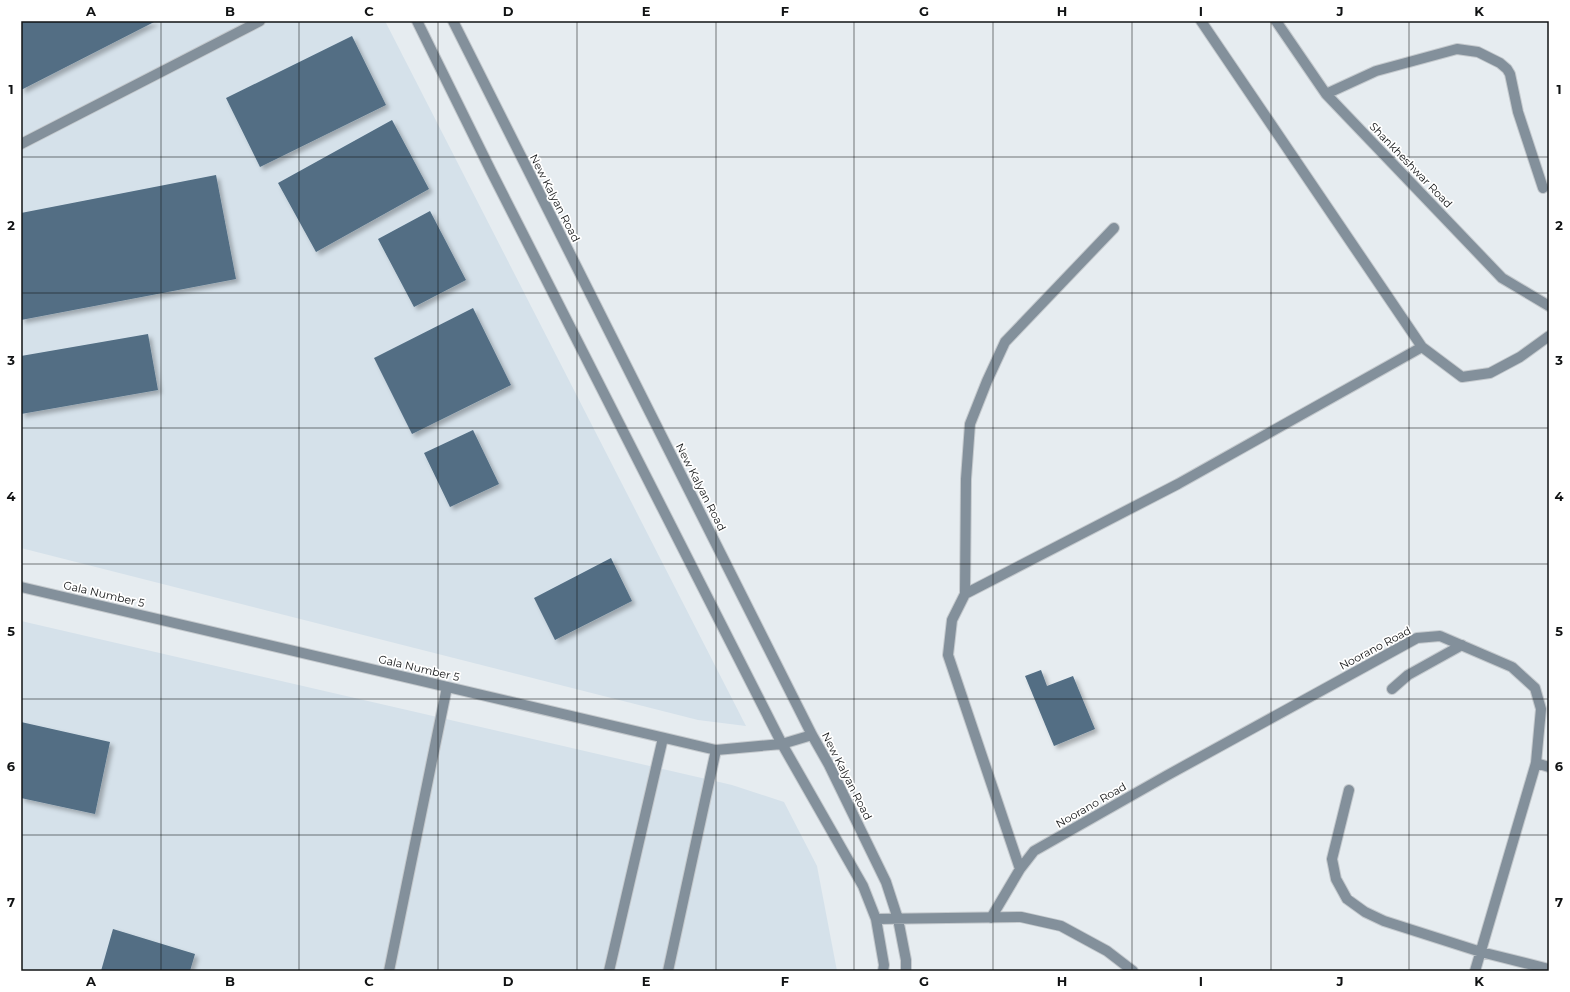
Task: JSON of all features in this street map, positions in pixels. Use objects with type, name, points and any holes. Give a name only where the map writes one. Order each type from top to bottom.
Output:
[{"type":"street","points":[[21,144],[260,21]]},
{"type":"street","points":[[416,21],[782,744],[862,886],[876,919],[884,965],[883,971]]},
{"type":"street","name":"New Kalyan Road","points":[[453,21],[812,735],[829,765],[886,882],[898,919],[906,960],[906,971]]},
{"type":"street","points":[[1201,21],[1422,347],[1462,377],[1490,373],[1520,358],[1549,336]]},
{"type":"street","name":"Shankheshwar Road","points":[[1276,21],[1326,94],[1502,278],[1549,306]]},
{"type":"street","points":[[1326,94],[1376,71],[1419,58],[1457,49],[1478,52],[1500,63],[1510,74],[1518,112],[1543,188]]},
{"type":"street","points":[[1020,869],[948,655],[952,620],[965,594],[966,479],[970,424],[987,381],[1005,342],[1114,228]]},
{"type":"street","points":[[965,594],[1178,484],[1422,347]]},
{"type":"street","name":"Gala Number 5","points":[[21,587],[716,750],[782,744],[812,735]]},
{"type":"street","name":"Noorano Road","points":[[991,918],[1020,869],[1034,851],[1166,776],[1417,638],[1440,636],[1512,667],[1535,688],[1541,709],[1536,763],[1475,971]]},
{"type":"street","points":[[1392,689],[1408,675],[1462,645]]},
{"type":"street","points":[[389,971],[447,687]]},
{"type":"street","points":[[609,971],[663,738]]},
{"type":"street","points":[[668,971],[716,750]]},
{"type":"street","points":[[1536,763],[1549,767]]},
{"type":"street","points":[[1350,790],[1332,859],[1336,879],[1347,899],[1365,912],[1384,921],[1481,952],[1549,970]]},
{"type":"street","points":[[876,919],[1021,917],[1060,926],[1107,951],[1133,971]]},
{"type":"shaded area","points":[[21,21],[385,21],[746,726],[698,720],[21,548]]},
{"type":"shaded area","points":[[21,621],[732,785],[784,802],[817,866],[837,971],[21,971]]},
{"type":"building","points":[[21,21],[156,21],[21,90]]},
{"type":"building","points":[[352,36],[386,105],[260,167],[226,98]]},
{"type":"building","points":[[392,120],[429,189],[316,252],[278,183]]},
{"type":"building","points":[[216,175],[236,279],[21,320],[21,213]]},
{"type":"building","points":[[430,211],[466,280],[414,307],[378,239]]},
{"type":"building","points":[[473,308],[511,385],[412,434],[374,358]]},
{"type":"building","points":[[148,334],[158,390],[21,414],[21,356]]},
{"type":"building","points":[[473,430],[499,484],[450,507],[424,453]]},
{"type":"building","points":[[611,558],[632,601],[555,640],[534,598]]},
{"type":"building","points":[[1041,670],[1047,686],[1073,676],[1095,729],[1054,746],[1025,676]]},
{"type":"building","points":[[21,722],[110,742],[95,814],[21,798]]},
{"type":"building","points":[[113,929],[195,954],[190,971],[101,971]]}]
